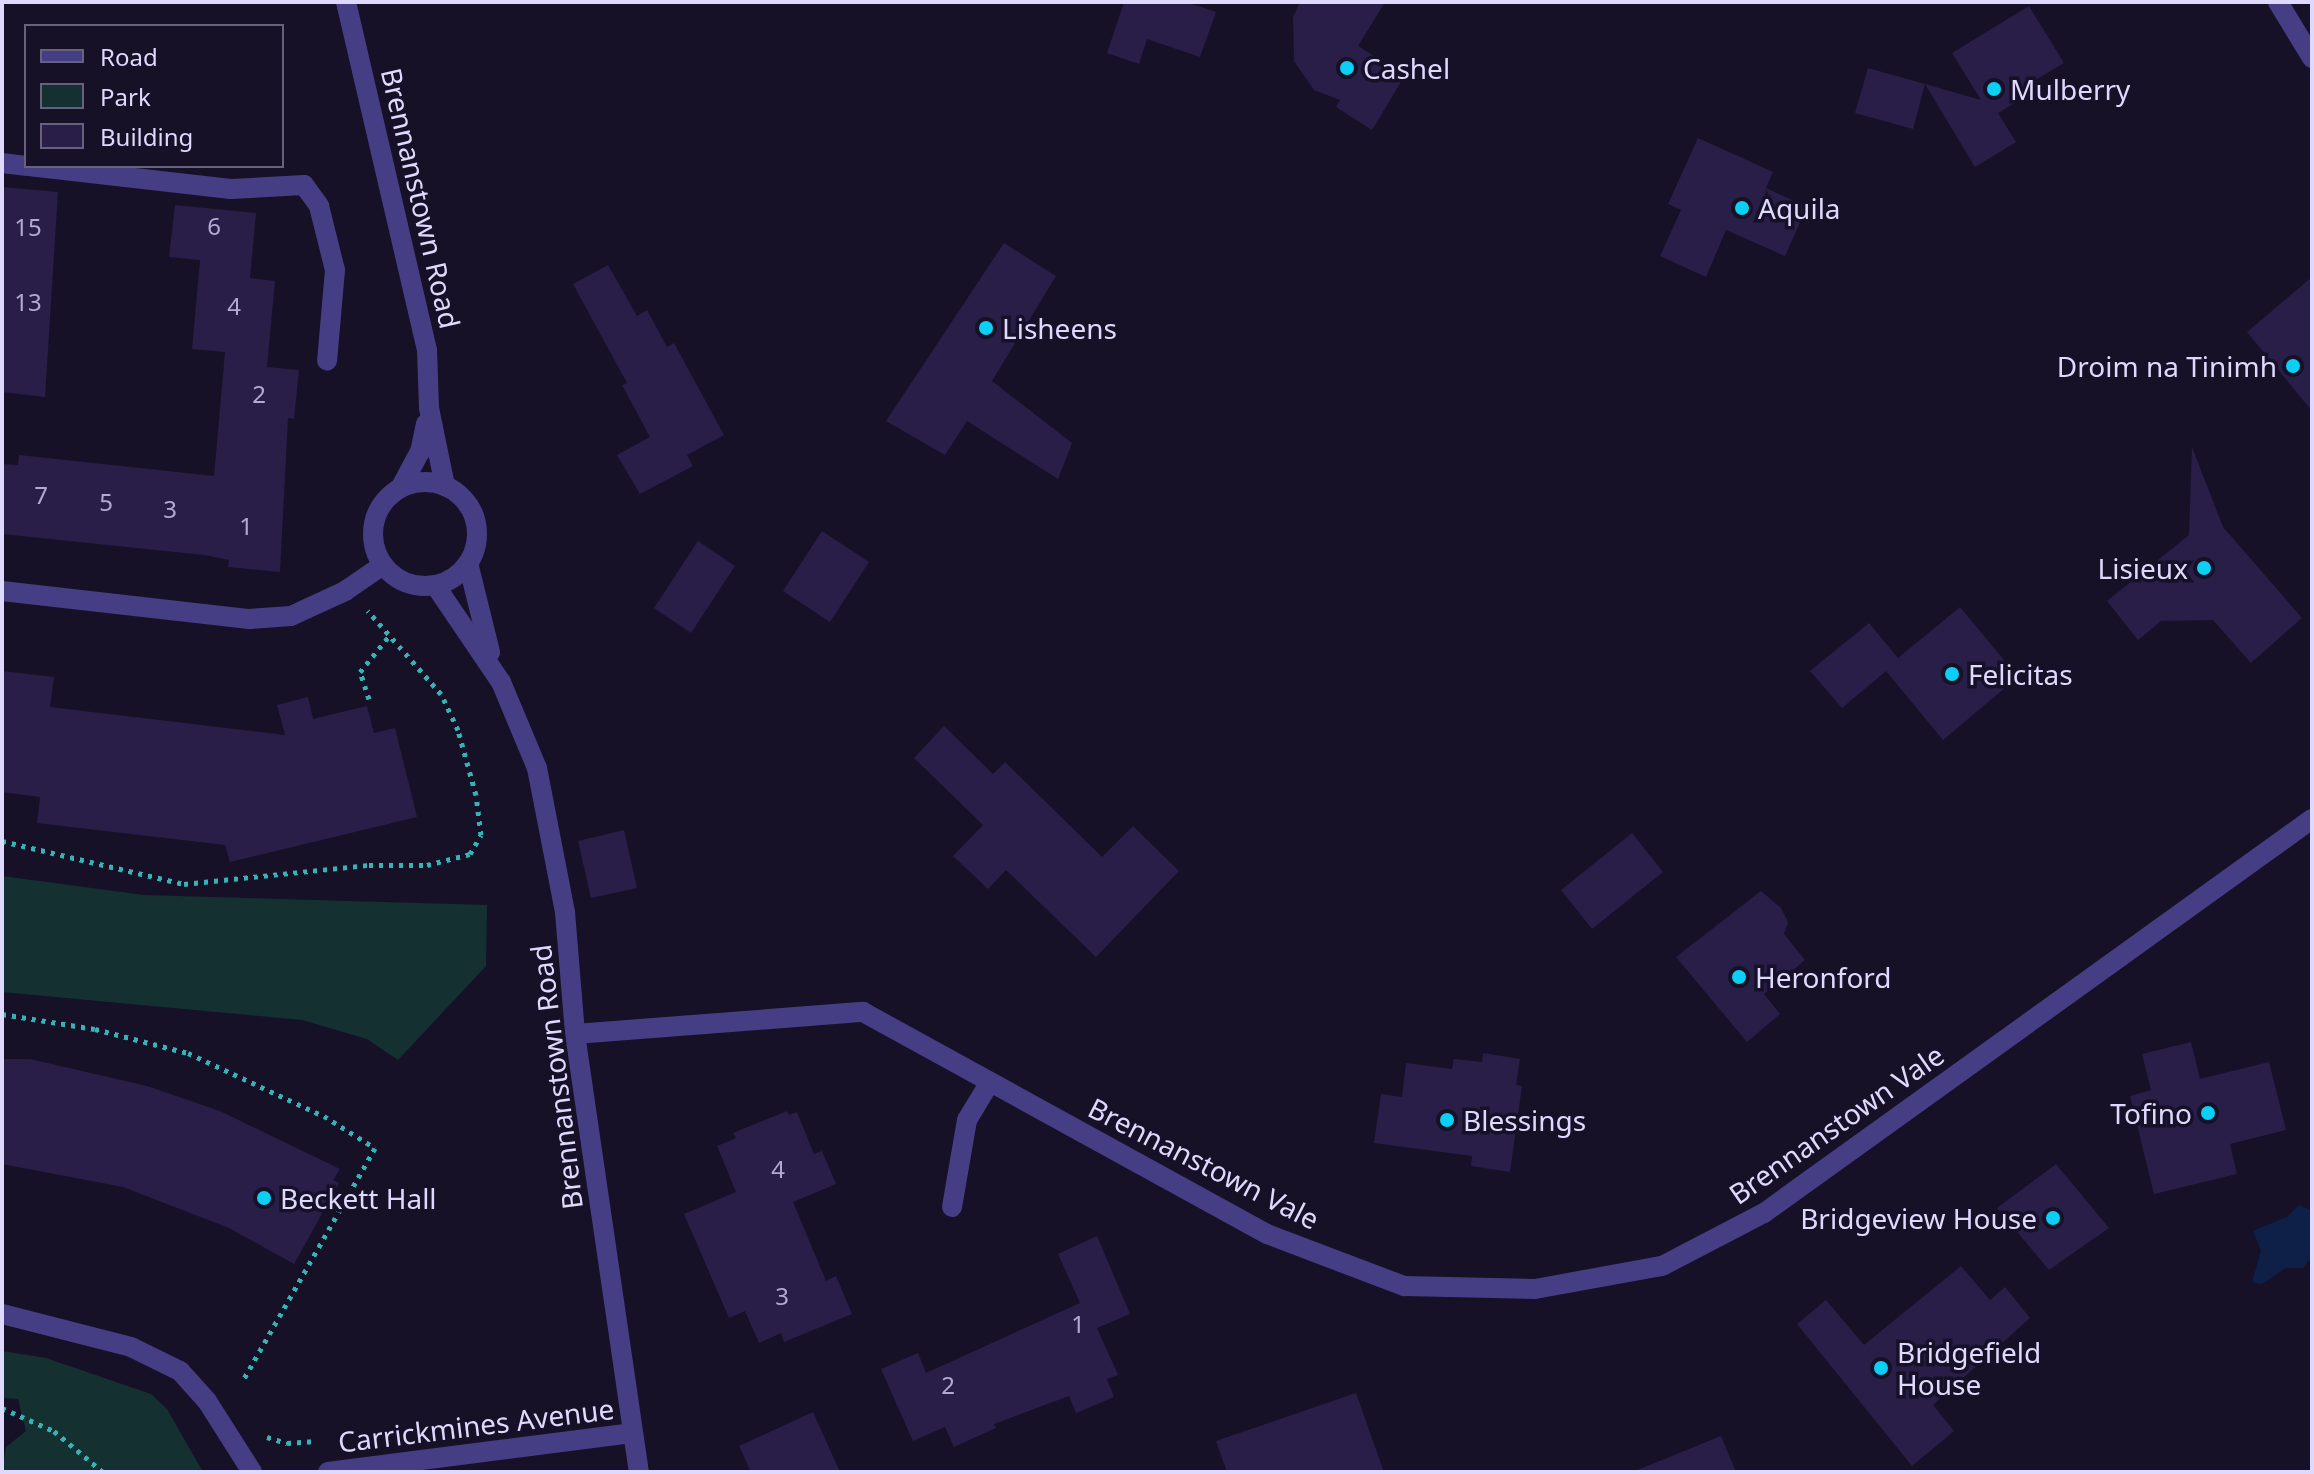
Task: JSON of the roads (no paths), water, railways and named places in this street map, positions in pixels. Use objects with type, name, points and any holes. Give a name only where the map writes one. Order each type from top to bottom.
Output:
[{"type":"street","name":"Brennanstown Road","points":[[346,2],[427,350],[429,408],[445,486],[473,516],[475,548],[468,563],[501,682],[540,781],[565,912],[575,1034],[639,1472]]},
{"type":"street","points":[[2278,2],[2312,58]]},
{"type":"street","points":[[2,163],[24,166]]},
{"type":"street","points":[[45,168],[231,189],[304,185],[319,206],[335,270],[338,312],[327,361]]},
{"type":"street","name":"Brennanstown Road","points":[[383,565],[373,541],[375,517],[401,487],[420,452],[429,408]]},
{"type":"street","points":[[401,487],[445,486]]},
{"type":"street","points":[[2,591],[249,619],[291,616],[350,588],[383,565],[402,581],[435,585],[468,563]]},
{"type":"street","name":"Brennanstown Road","points":[[435,585],[501,682]]},
{"type":"street","name":"Brennanstown Vale","points":[[575,1034],[863,1012],[1267,1234],[1404,1286],[1535,1289],[1662,1266],[1764,1213],[2312,819]]},
{"type":"street","points":[[952,1207],[967,1120],[990,1082]]},
{"type":"street","points":[[2,1314],[131,1347],[180,1371],[207,1401],[241,1462],[252,1472]]},
{"type":"street","name":"Carrickmines Avenue","points":[[328,1472],[632,1433]]},
{"type":"water","points":[[2299,1205],[2312,1211],[2312,1256],[2303,1268],[2286,1268],[2262,1284],[2252,1282],[2261,1251],[2253,1231],[2287,1217]]},
{"type":"place","name":"Cashel","points":[[1347,68]]},
{"type":"place","name":"Mulberry","points":[[1994,89]]},
{"type":"place","name":"Aquila","points":[[1742,208]]},
{"type":"place","name":"Lisheens","points":[[986,328]]},
{"type":"place","name":"Droim na Tinimh","points":[[2293,366]]},
{"type":"place","name":"Lisieux","points":[[2204,568]]},
{"type":"place","name":"Felicitas","points":[[1952,674]]},
{"type":"place","name":"Heronford","points":[[1739,977]]},
{"type":"place","name":"Tofino","points":[[2208,1113]]},
{"type":"place","name":"Blessings","points":[[1447,1120]]},
{"type":"place","name":"Beckett Hall","points":[[264,1198]]},
{"type":"place","name":"Bridgeview House","points":[[2053,1218]]},
{"type":"place","name":"Bridgefield House","points":[[1881,1368]]}]
